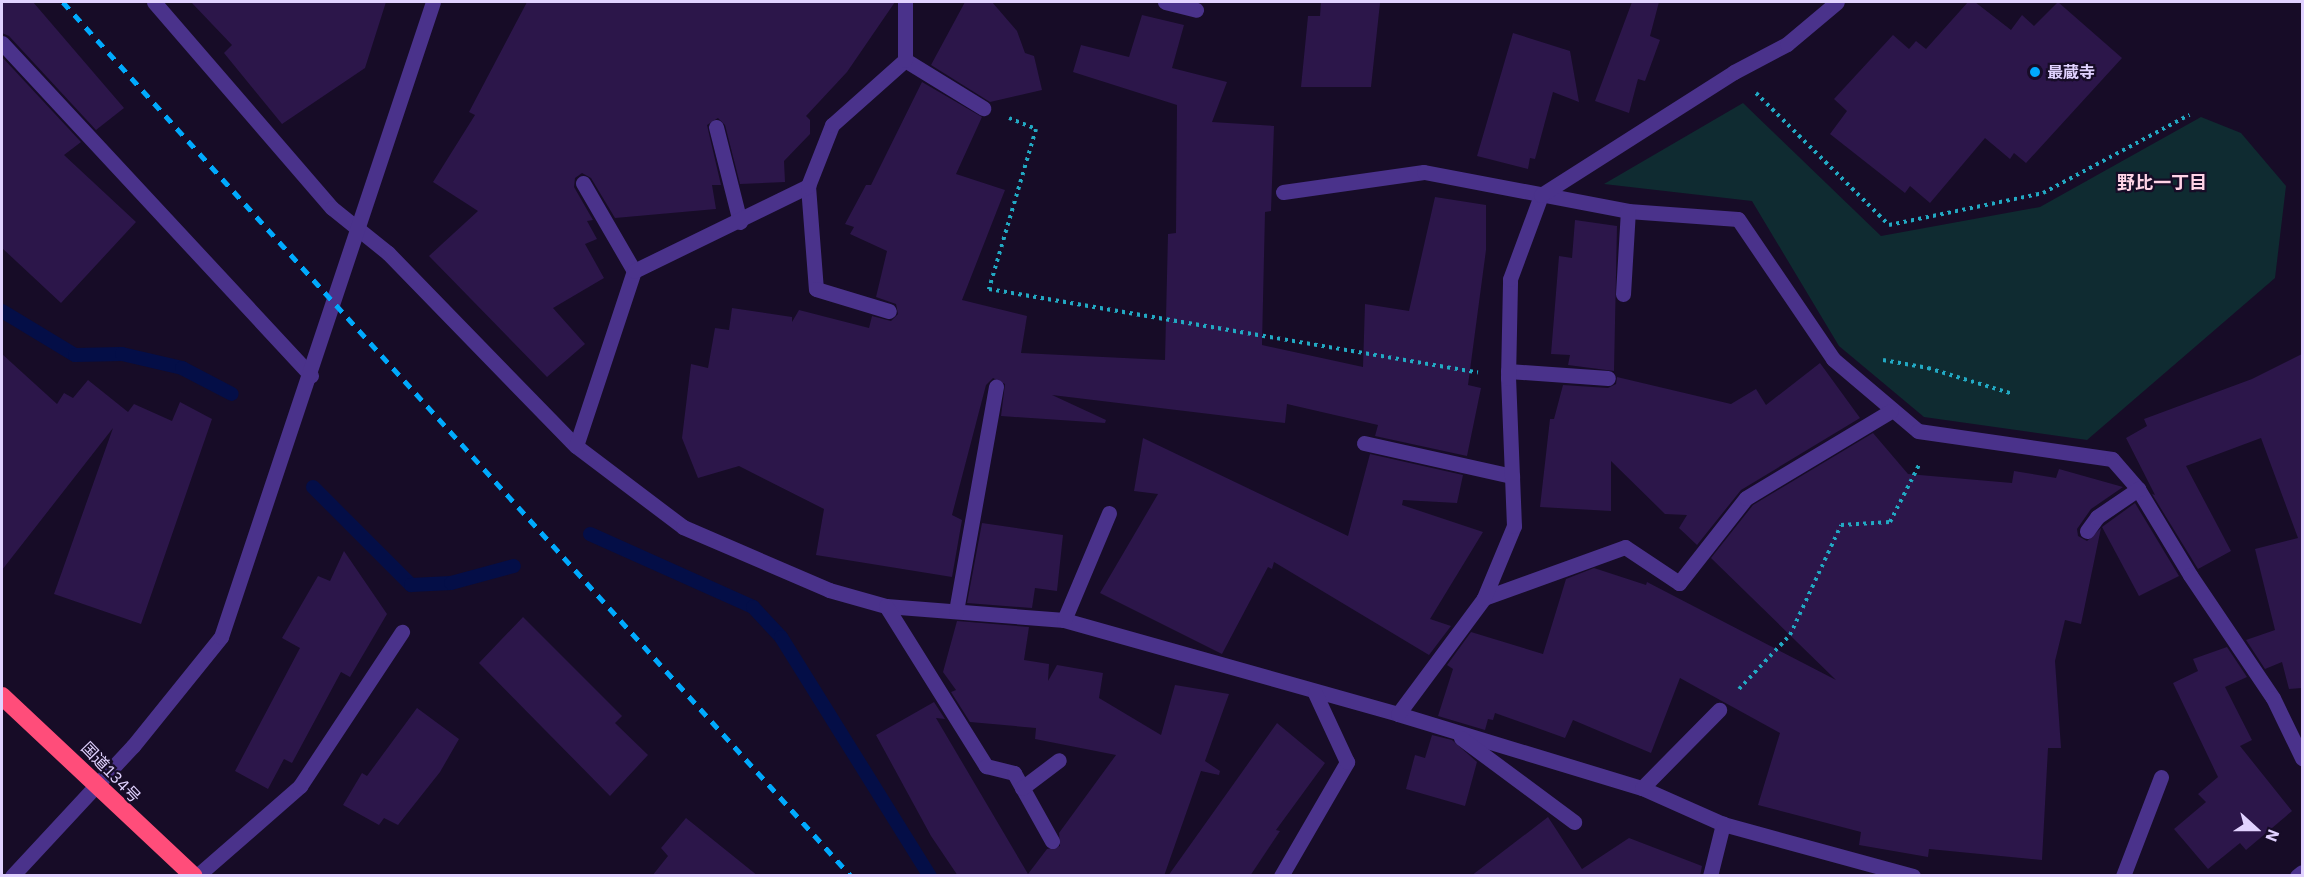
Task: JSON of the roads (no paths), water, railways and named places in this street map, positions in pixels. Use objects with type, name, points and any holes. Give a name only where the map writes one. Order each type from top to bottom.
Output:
[{"type":"highway","name":"国道134号","points":[[2,696],[97,784],[131,821],[196,876]]},
{"type":"street","points":[[154,2],[332,208],[388,253],[576,446],[683,527],[829,590],[886,606],[1064,620],[1314,693],[1398,714],[1642,788],[1723,824],[1913,876]]},
{"type":"street","points":[[12,876],[97,784],[220,637],[311,375],[357,228],[433,2]]},
{"type":"street","points":[[889,311],[816,289],[808,186],[832,125],[905,60],[905,2]]},
{"type":"street","points":[[1165,2],[1196,10]]},
{"type":"street","points":[[1398,714],[1484,598],[1514,526],[1508,374],[1510,279],[1541,195],[1734,72],[1787,44],[1837,2]]},
{"type":"street","points":[[2,43],[311,375]]},
{"type":"street","points":[[905,60],[982,108]]},
{"type":"street","points":[[716,127],[740,222]]},
{"type":"street","points":[[1283,192],[1424,172],[1628,211],[1738,219],[1833,359],[1891,411],[1918,431],[2112,459],[2138,489],[2190,575],[2273,698],[2302,758]]},
{"type":"street","points":[[583,183],[634,271]]},
{"type":"street","points":[[576,446],[634,271],[740,222],[808,186]]},
{"type":"street","points":[[1623,294],[1628,211]]},
{"type":"street","points":[[1508,374],[1608,378]]},
{"type":"street","points":[[956,611],[996,387]]},
{"type":"street","points":[[1484,598],[1625,547],[1679,583],[1746,498],[1891,411]]},
{"type":"street","points":[[1364,443],[1512,476]]},
{"type":"street","points":[[2087,531],[2097,517],[2138,489]]},
{"type":"street","points":[[1064,620],[1109,513]]},
{"type":"street","points":[[886,606],[986,766],[1014,773],[1052,841]]},
{"type":"street","points":[[196,876],[300,786],[402,632]]},
{"type":"street","points":[[1281,876],[1347,762],[1314,693]]},
{"type":"street","points":[[1642,788],[1719,710]]},
{"type":"street","points":[[1453,732],[1574,822]]},
{"type":"street","points":[[1022,788],[1059,760]]},
{"type":"street","points":[[2122,876],[2161,777]]},
{"type":"street","points":[[1710,876],[1723,824]]},
{"type":"street","points":[[2297,876],[2302,872]]},
{"type":"waterway","points":[[2,311],[75,355],[122,354],[182,368],[232,394]]},
{"type":"waterway","points":[[313,487],[411,585],[451,583],[514,566]]},
{"type":"waterway","points":[[590,534],[753,607],[781,637],[930,876]]},
{"type":"railway","points":[[63,2],[851,876]]},
{"type":"place","name":"最蔵寺","points":[[2035,72]]},
{"type":"district","name":"野比一丁目","points":[[2162,183]]}]
